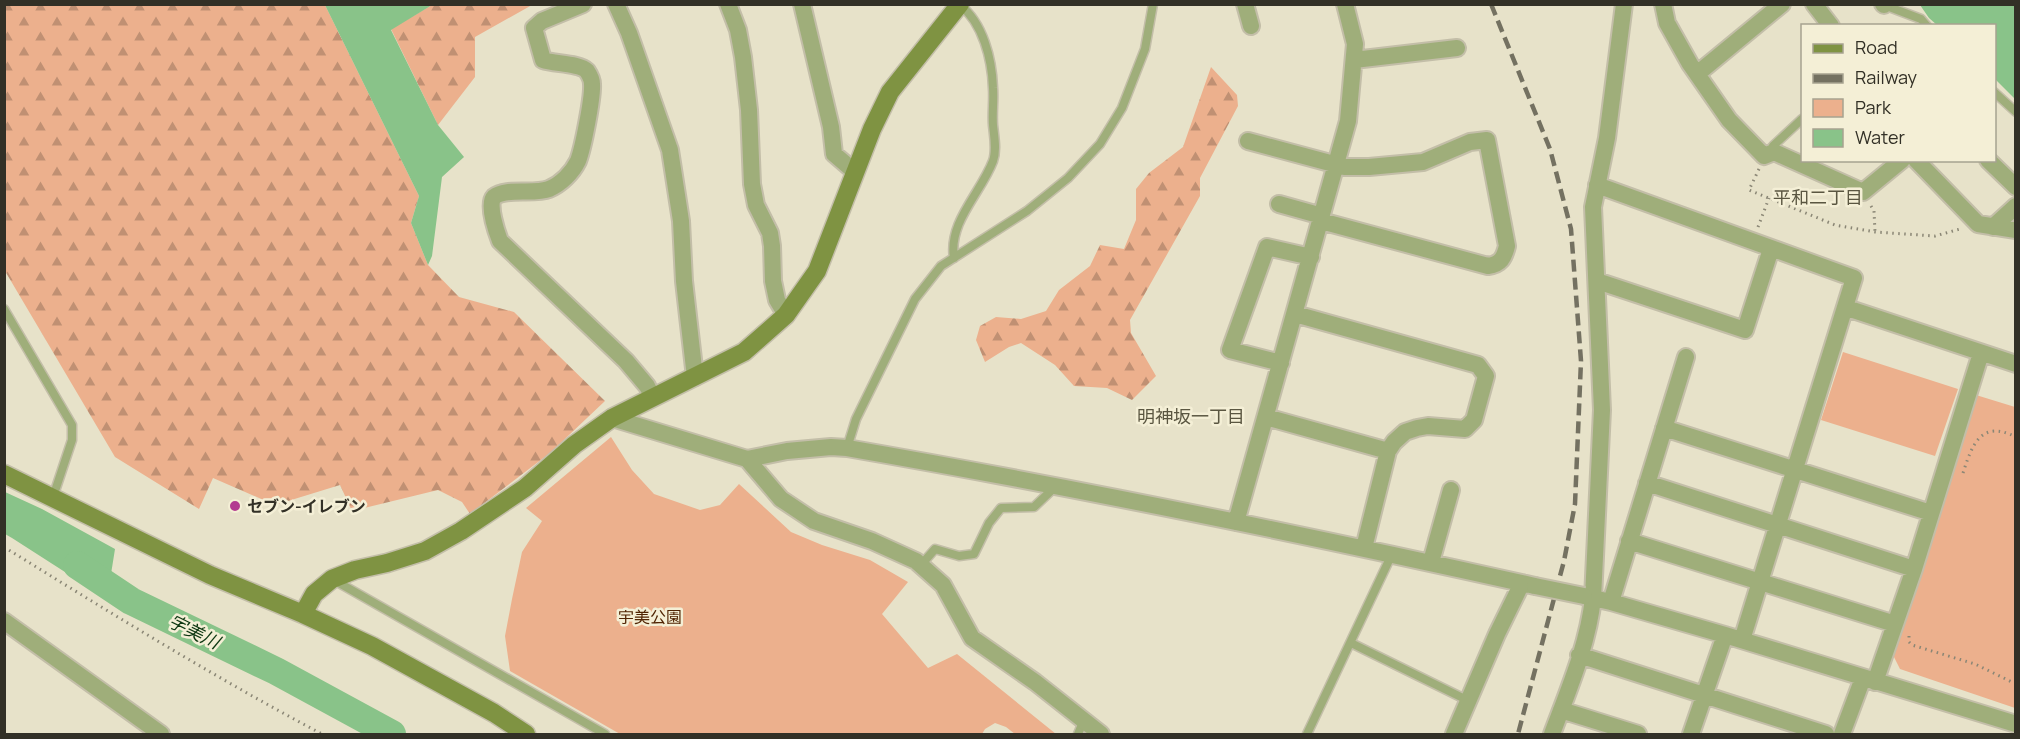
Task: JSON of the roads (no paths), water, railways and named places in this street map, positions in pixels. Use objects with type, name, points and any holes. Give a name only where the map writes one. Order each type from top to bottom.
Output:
[{"type":"street","points":[[583,4],[542,21],[534,28],[543,60],[581,67],[588,72],[592,83],[584,143],[578,162],[570,174],[547,190],[504,193],[494,197],[491,202],[494,225],[500,241],[626,361],[647,386],[652,396]]},
{"type":"street","points":[[616,4],[629,33],[670,150],[681,221],[684,280],[695,377]]},
{"type":"street","points":[[728,4],[738,30],[742,57],[748,110],[752,184],[756,205],[770,233],[773,281],[777,300],[786,315]]},
{"type":"street","points":[[802,4],[831,127],[834,154],[855,172]]},
{"type":"street","points":[[1245,4],[1251,26]]},
{"type":"street","points":[[1236,522],[1348,121],[1355,44],[1346,4]]},
{"type":"street","points":[[1552,735],[1591,617],[1588,597],[1602,410],[1593,207],[1608,138],[1624,4]]},
{"type":"street","points":[[1663,4],[1667,23],[1697,74],[1729,120],[1769,154],[1863,192],[1909,162]]},
{"type":"street","points":[[1697,74],[1782,4]]},
{"type":"street","points":[[1814,4],[1829,24]]},
{"type":"street","points":[[303,614],[314,594],[332,579],[355,570],[425,551],[460,531],[525,488],[574,445],[612,418],[744,352],[786,315],[817,271],[872,129],[890,92],[960,5]]},
{"type":"street","points":[[1354,60],[1456,48]]},
{"type":"street","points":[[1248,141],[1345,167],[1369,167],[1423,162],[1470,142],[1487,140],[1507,246],[1505,257],[1497,265],[1488,266],[1279,204]]},
{"type":"street","points":[[1912,162],[1986,226],[2016,230]]},
{"type":"street","points":[[1990,162],[2016,187]]},
{"type":"street","points":[[1597,185],[1854,278],[1742,640]]},
{"type":"street","points":[[1986,226],[2016,206]]},
{"type":"street","points":[[1281,363],[1230,350],[1267,247],[1311,257]]},
{"type":"street","points":[[1597,281],[1745,330],[1771,249]]},
{"type":"street","points":[[1846,308],[2016,364]]},
{"type":"street","points":[[1295,314],[1478,365],[1486,376],[1474,420],[1465,429],[1428,426],[1417,428],[1405,432],[1388,451],[1364,548]]},
{"type":"street","points":[[1842,735],[1895,624],[1981,353]]},
{"type":"street","points":[[1611,602],[1686,357]]},
{"type":"street","points":[[1266,417],[1388,451]]},
{"type":"street","points":[[612,418],[747,459],[798,450],[847,448],[1057,485],[1431,562],[1611,602],[2016,724]]},
{"type":"street","points":[[1664,428],[1931,513]]},
{"type":"street","points":[[747,459],[781,499],[814,520],[872,541],[921,565],[943,585],[972,638],[1035,682],[1081,728],[1101,735]]},
{"type":"street","points":[[4,474],[210,575],[372,646],[494,713],[526,735]]},
{"type":"street","points":[[1647,483],[1914,569]]},
{"type":"street","points":[[1431,562],[1450,490]]},
{"type":"street","points":[[1629,541],[1895,624]]},
{"type":"street","points":[[1454,735],[1497,634],[1528,584]]},
{"type":"street","points":[[4,621],[160,735]]},
{"type":"street","points":[[1692,735],[1725,635]]},
{"type":"street","points":[[1579,655],[1826,735]]},
{"type":"street","points":[[1561,710],[1638,735]]},
{"type":"lane","points":[[847,448],[856,419],[915,300],[941,266],[1027,211],[1068,178],[1100,144],[1122,108],[1145,49],[1153,4]]},
{"type":"lane","points":[[954,258],[956,234],[994,159],[995,141],[993,87],[988,55],[970,13],[960,5]]},
{"type":"lane","points":[[1883,5],[1921,19],[1925,24]]},
{"type":"lane","points":[[1996,93],[2016,112]]},
{"type":"lane","points":[[1769,154],[1773,146],[1801,121]]},
{"type":"lane","points":[[4,309],[72,425],[72,440],[53,497]]},
{"type":"lane","points":[[921,565],[935,549],[959,556],[974,554],[989,523],[1002,508],[1034,507],[1057,485]]},
{"type":"lane","points":[[1307,735],[1392,554]]},
{"type":"lane","points":[[332,579],[606,735]]},
{"type":"lane","points":[[1351,642],[1469,701]]},
{"type":"water","points":[[325,5],[432,5],[391,30],[438,125],[464,157],[442,177],[432,256],[428,265],[411,223],[419,196]]},
{"type":"water","points":[[1920,5],[2015,5],[2015,99],[1996,80],[1996,24],[1936,24]]},
{"type":"water","points":[[5,492],[42,509],[115,549],[107,599],[5,534]]},
{"type":"waterway","name":"宇美川","points":[[77,565],[131,601],[276,671],[392,734]]},
{"type":"railway","points":[[1491,4],[1550,149],[1571,229],[1581,361],[1575,504],[1564,561],[1518,734]]},
{"type":"place","name":"セブン-イレブン","points":[[235,506]]},
{"type":"district","name":"平和二丁目","points":[[1818,198]]},
{"type":"district","name":"明神坂一丁目","points":[[1191,417]]},
{"type":"park label","name":"宇美公園","points":[[650,617]]}]
